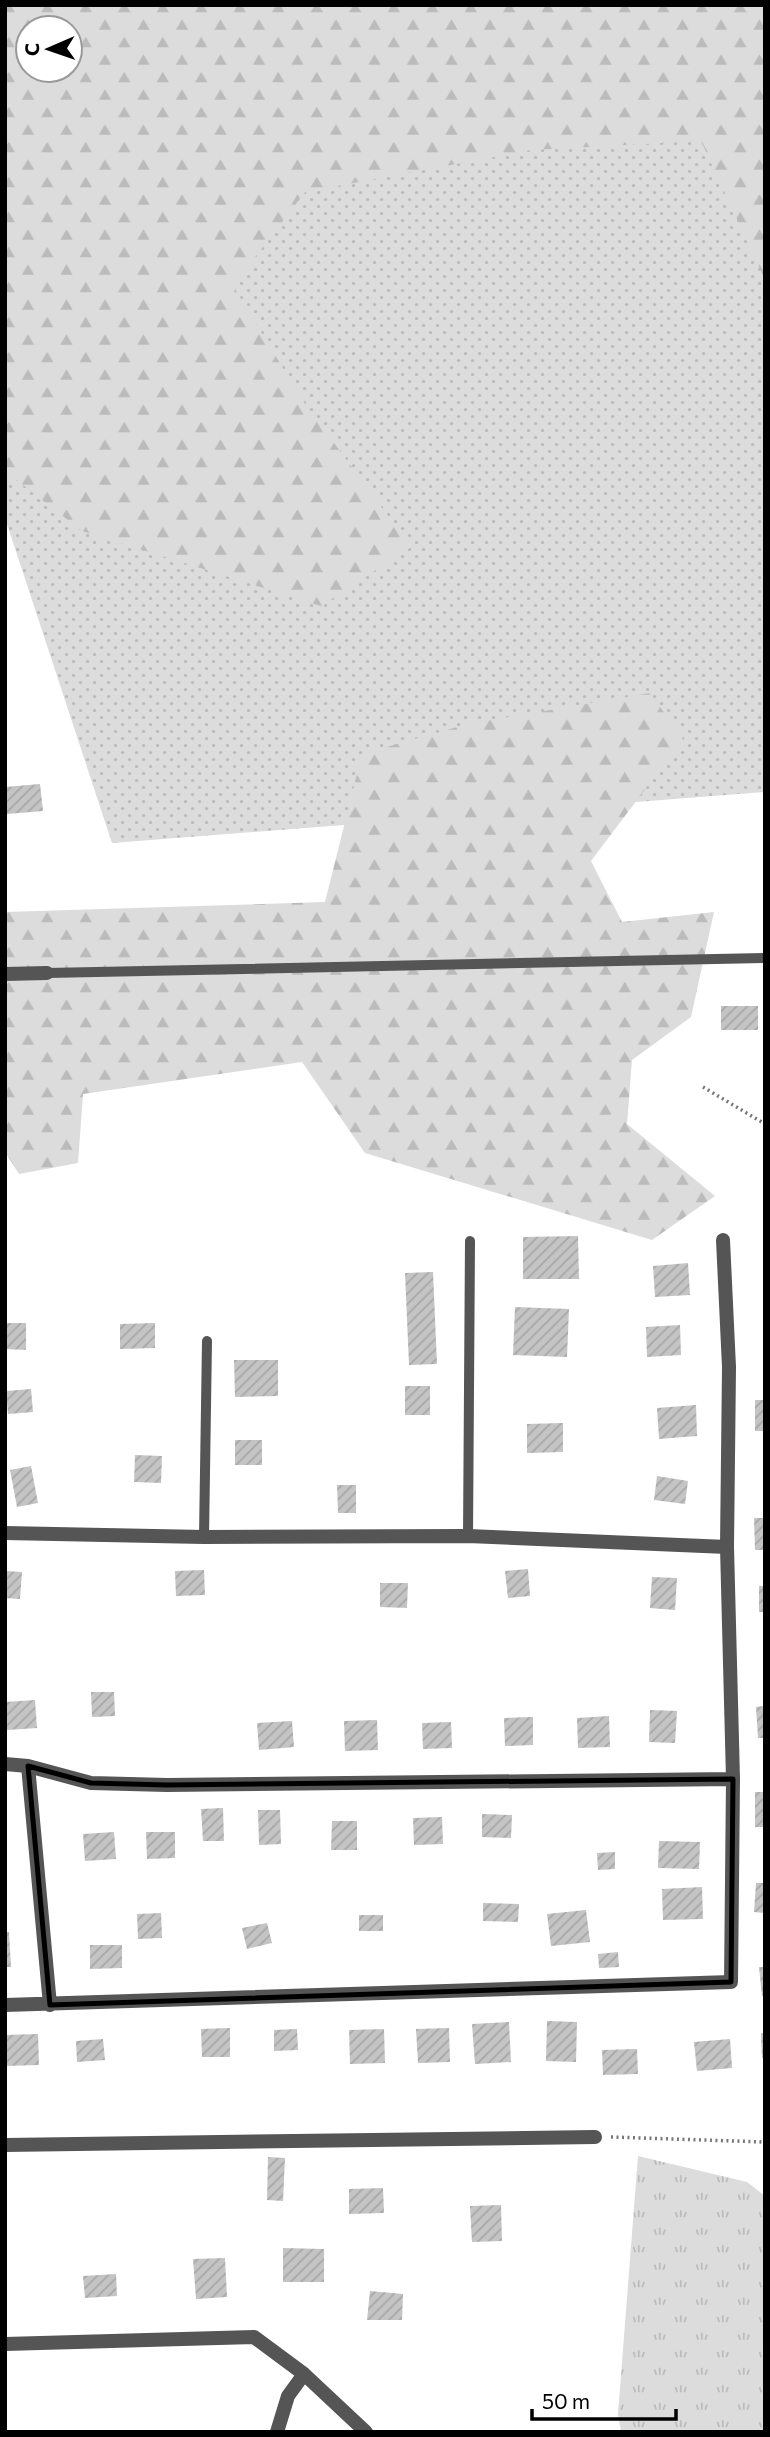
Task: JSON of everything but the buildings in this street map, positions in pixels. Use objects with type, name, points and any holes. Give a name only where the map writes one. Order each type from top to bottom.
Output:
[{"type":"street","points":[[5,974],[47,973]]},
{"type":"street","points":[[5,2005],[731,1982],[733,1779],[727,1547],[729,1367],[723,1240]]},
{"type":"street","points":[[5,1533],[204,1537],[468,1536],[727,1547]]},
{"type":"street","points":[[5,1764],[28,1766],[91,1783],[155,1785],[733,1779]]},
{"type":"street","points":[[28,1766],[50,2005]]},
{"type":"street","points":[[5,2146],[595,2137]]},
{"type":"street","points":[[5,2344],[254,2337],[304,2374],[366,2432]]},
{"type":"street","points":[[277,2432],[288,2396],[304,2374]]},
{"type":"lane","points":[[47,973],[765,958]]},
{"type":"lane","points":[[468,1536],[470,1241]]},
{"type":"lane","points":[[204,1537],[207,1341]]},
{"type":"path","points":[[703,1087],[765,1124]]},
{"type":"path","points":[[595,2137],[765,2142]]},
{"type":"highlighted area","points":[[28,1766],[91,1783],[167,1785],[733,1779],[731,1982],[50,2005]]},
{"type":"green space","points":[[6,5],[765,5],[765,280],[701,141],[531,150],[305,192],[233,286],[303,401],[411,547],[321,606],[82,531],[5,471]]},
{"type":"green space","points":[[765,97],[765,792],[112,843],[5,518],[5,440],[102,114]]},
{"type":"green space","points":[[650,693],[683,739],[591,861],[622,922],[714,912],[691,1017],[632,1060],[627,1124],[715,1196],[652,1240],[365,1153],[302,1062],[83,1094],[78,1163],[19,1174],[5,1152],[5,912],[325,902],[362,754],[468,724]]},
{"type":"green space","points":[[638,2156],[747,2182],[765,2196],[765,2432],[621,2432],[618,2414]]}]
